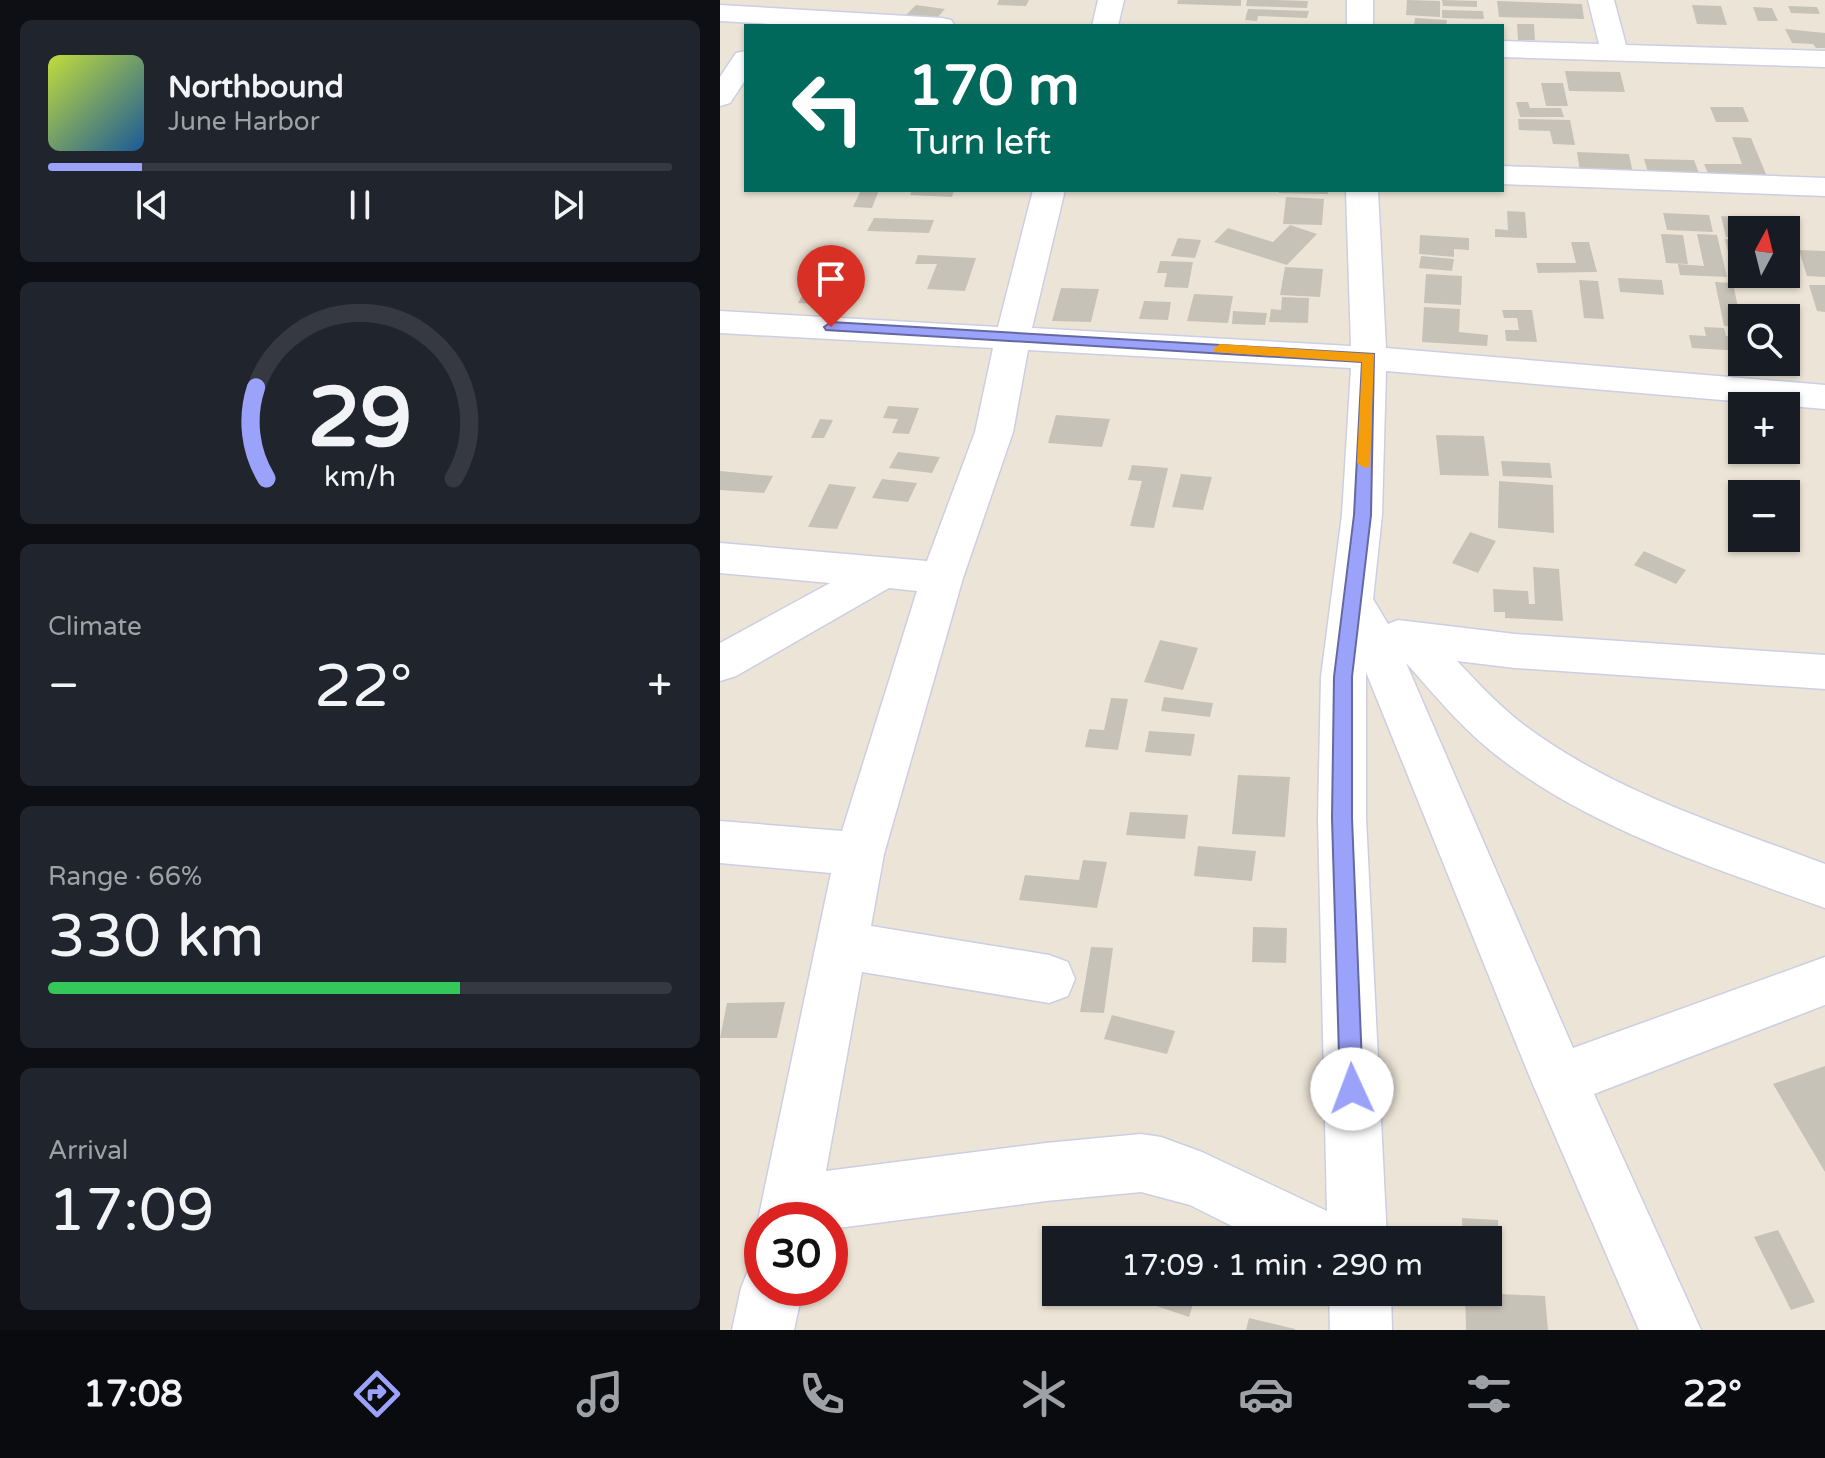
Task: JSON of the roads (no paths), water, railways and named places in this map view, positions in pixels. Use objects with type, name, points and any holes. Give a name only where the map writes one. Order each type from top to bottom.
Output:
[{"type":"street","points":[[1105,24],[1111,0]]},
{"type":"street","points":[[1360,0],[1360,24]]},
{"type":"street","points":[[1601,0],[1614,51]]},
{"type":"street","points":[[720,13],[914,24]]},
{"type":"street","points":[[1504,49],[1825,59]]},
{"type":"street","points":[[720,97],[744,62]]},
{"type":"street","points":[[1504,175],[1825,187]]},
{"type":"street","points":[[792,1202],[859,854],[942,578],[994,432],[1013,336],[1049,192]]},
{"type":"street","points":[[1362,192],[1369,358],[1362,515],[1378,624],[1559,1080],[1670,1330]]},
{"type":"street","points":[[720,322],[1369,358],[1825,397]]},
{"type":"street","points":[[720,558],[942,578]]},
{"type":"street","points":[[720,664],[881,574]]},
{"type":"street","points":[[1378,624],[1515,651],[1825,672]]},
{"type":"street","points":[[1378,624],[1506,737],[1579,787],[1628,810],[1825,886]]},
{"type":"street","points":[[1357,1226],[1342,818],[1343,677],[1378,624]]},
{"type":"street","points":[[720,842],[859,854]]},
{"type":"street","points":[[842,945],[1049,979]]},
{"type":"street","points":[[1559,1080],[1825,981]]},
{"type":"street","points":[[843,1202],[1057,1170],[1135,1163],[1159,1166],[1231,1193],[1294,1226]]},
{"type":"street","points":[[763,1330],[768,1306]]},
{"type":"street","points":[[1360,1306],[1361,1330]]}]
